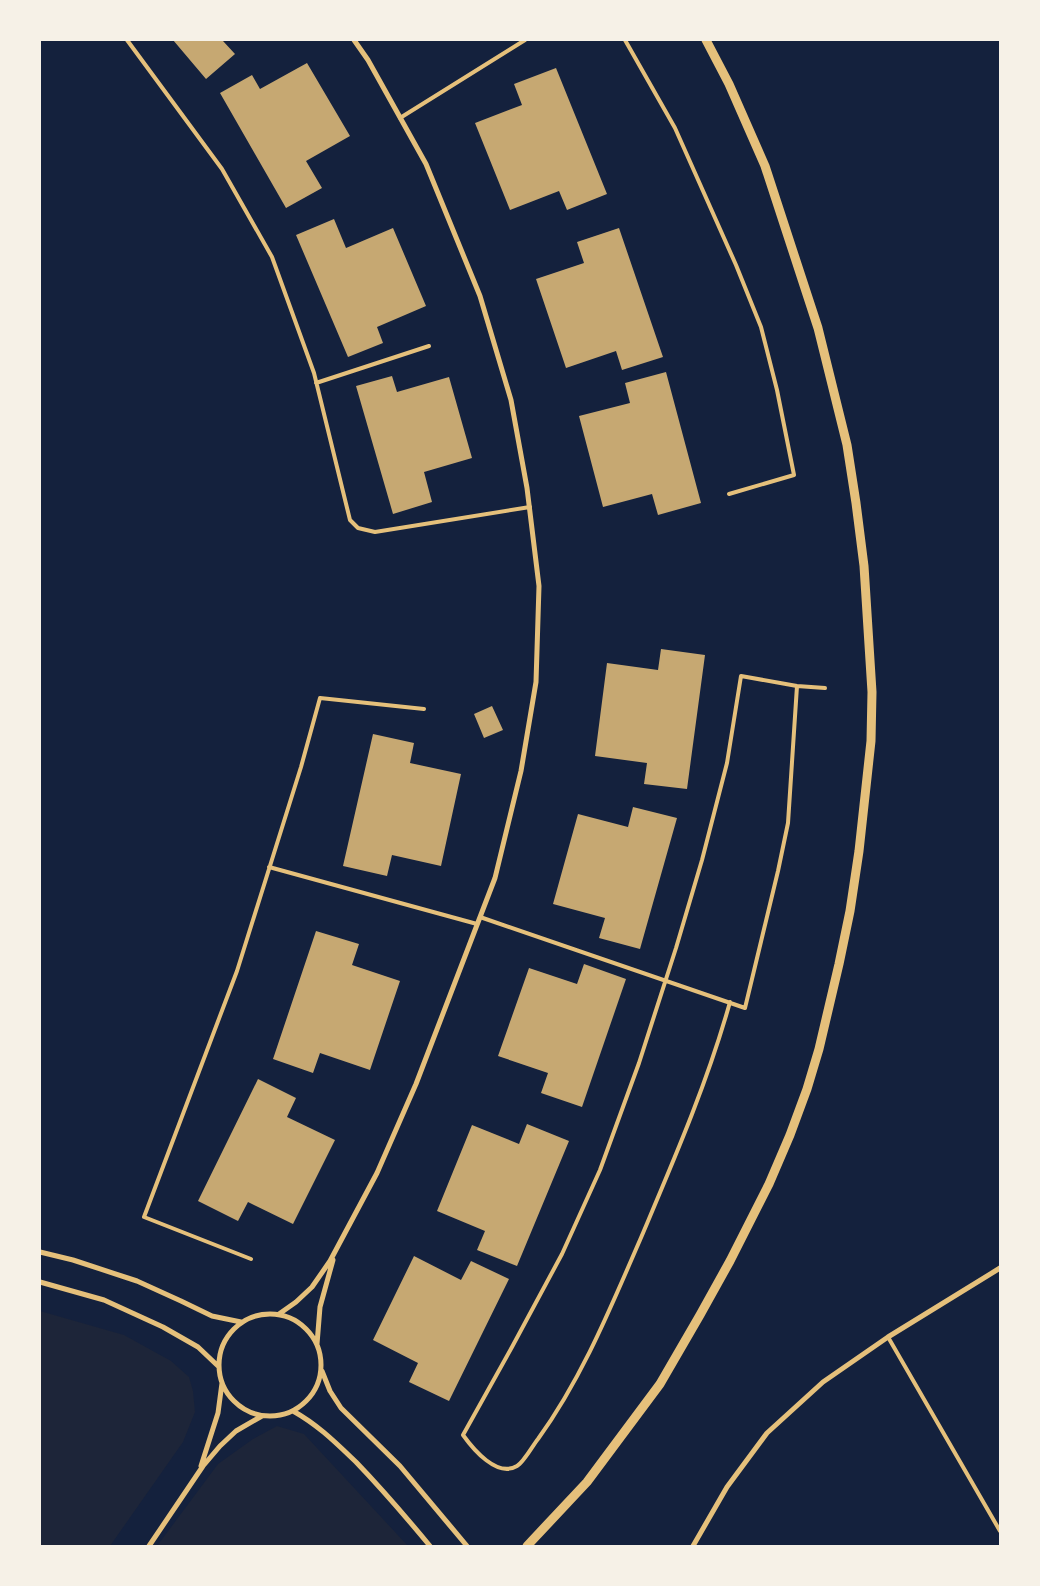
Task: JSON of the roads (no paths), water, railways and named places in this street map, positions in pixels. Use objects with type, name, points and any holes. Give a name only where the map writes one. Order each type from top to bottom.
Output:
[{"type":"street","points":[[279,1314],[312,1287],[335,1253],[377,1173],[416,1084],[495,878],[521,771],[536,682],[539,586],[530,507],[511,400],[480,296],[426,164],[368,60],[354,40]]},
{"type":"street","points":[[528,1546],[587,1482],[660,1384],[713,1292],[769,1184],[794,1126],[819,1049],[850,911],[860,843],[871,741],[872,692],[864,566],[847,445],[818,328],[765,166],[706,40]]},
{"type":"street","points":[[40,1252],[73,1260],[137,1281],[212,1316],[241,1322]]},
{"type":"street","points":[[335,1253],[320,1308],[318,1344],[322,1371],[330,1391],[341,1408],[400,1466],[467,1546]]},
{"type":"street","points":[[693,1546],[727,1487],[766,1434],[823,1382],[888,1337],[1000,1268]]},
{"type":"street","points":[[40,1282],[104,1300],[163,1327],[198,1347],[218,1366]]},
{"type":"street","points":[[318,1344],[308,1330],[295,1320],[279,1314],[253,1316],[241,1322],[231,1331],[224,1342],[218,1366],[222,1383],[231,1398],[245,1410],[262,1416],[277,1416],[293,1411],[303,1405],[312,1396],[322,1371]]},
{"type":"street","points":[[199,1474],[218,1413],[222,1383]]},
{"type":"street","points":[[293,1411],[329,1435],[385,1492],[430,1546]]},
{"type":"street","points":[[149,1546],[220,1446],[236,1432],[262,1416]]},
{"type":"lane","points":[[127,40],[222,169],[272,257],[314,373],[350,520],[358,528],[375,532],[530,507]]},
{"type":"lane","points":[[400,118],[525,40]]},
{"type":"lane","points":[[625,40],[675,128],[736,265],[761,327],[777,390],[794,475],[729,494]]},
{"type":"lane","points":[[316,383],[429,346]]},
{"type":"lane","points":[[730,1002],[718,1046],[699,1096],[592,1350],[556,1414],[518,1466],[507,1469],[494,1466],[474,1449],[462,1435],[562,1254],[600,1170],[640,1063],[702,860],[727,763],[741,676],[797,686],[825,688]]},
{"type":"lane","points":[[480,917],[745,1008],[788,822],[797,686]]},
{"type":"lane","points":[[252,1259],[144,1217],[237,971],[301,767],[320,698],[424,709]]},
{"type":"lane","points":[[269,867],[477,924]]},
{"type":"lane","points":[[888,1337],[1000,1531]]}]
